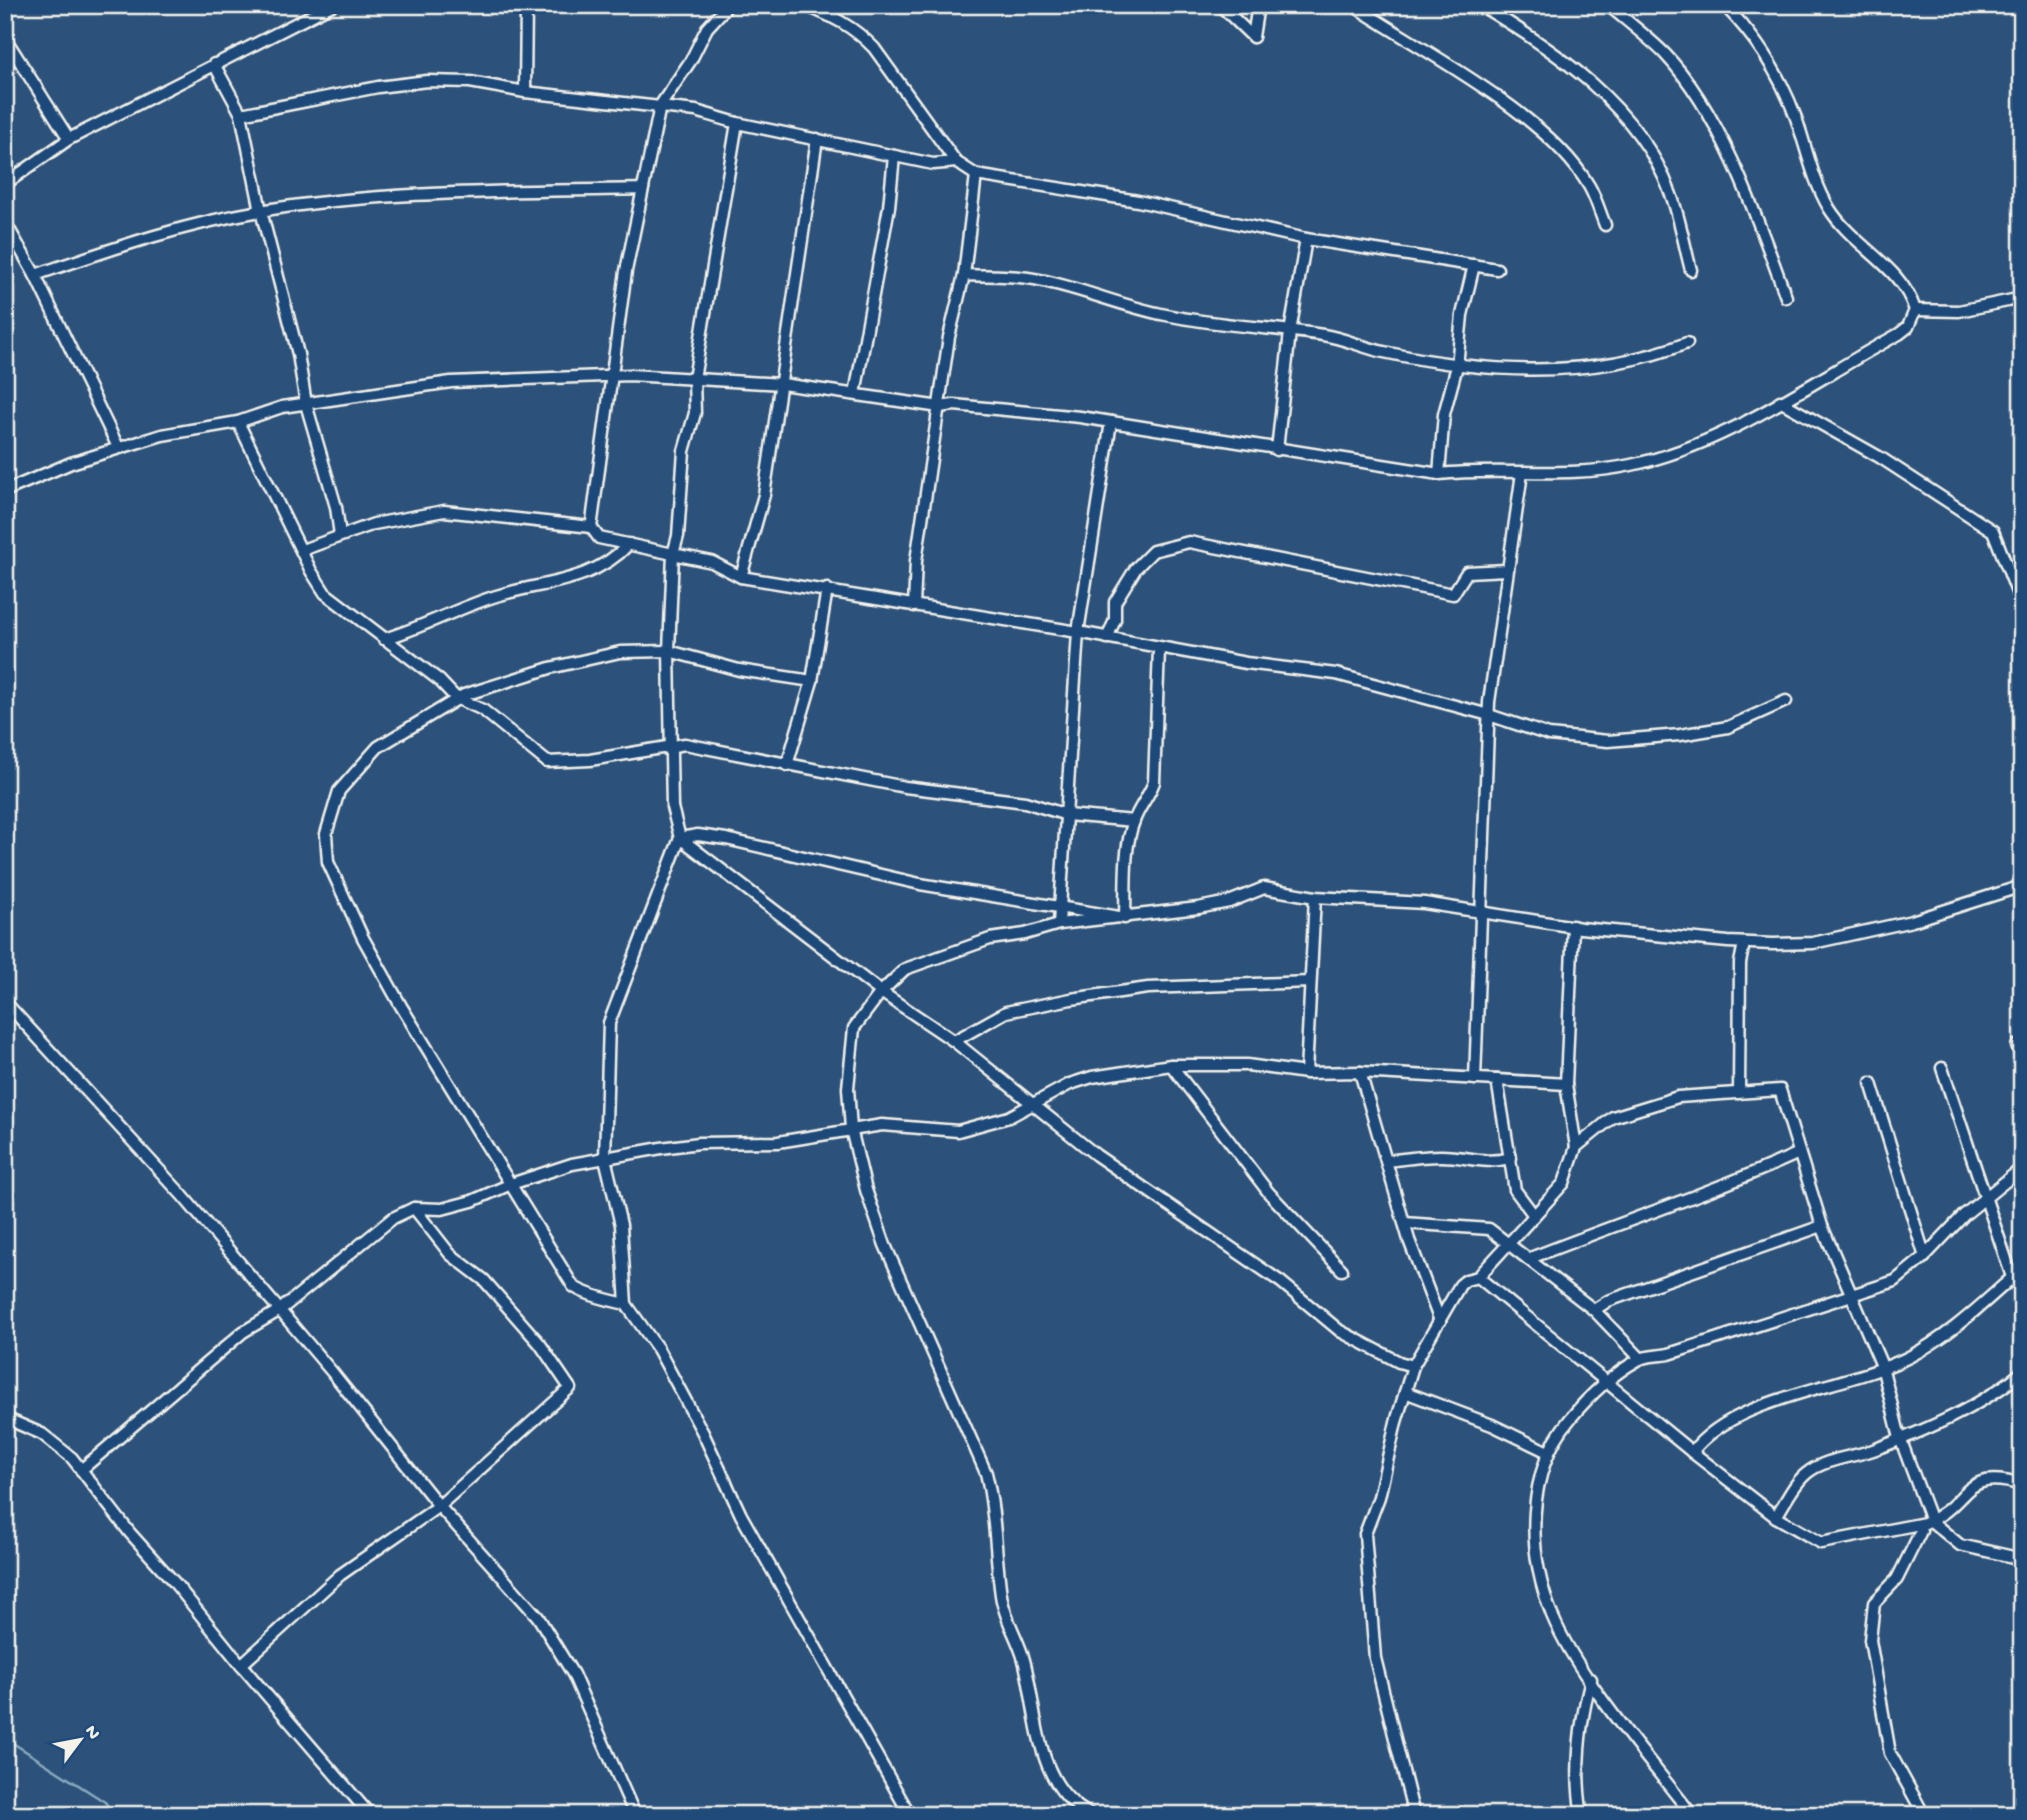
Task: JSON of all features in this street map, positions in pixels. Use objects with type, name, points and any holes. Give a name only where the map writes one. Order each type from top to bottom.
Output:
[{"type":"street","points":[[5,184],[69,139],[332,5]]},
{"type":"street","points":[[525,92],[526,5]]},
{"type":"street","points":[[728,5],[707,28],[691,60],[660,106],[610,375],[592,527],[599,538],[712,562],[741,577],[1078,632],[1159,649],[1336,674],[1489,715],[1549,735],[1608,741],[1728,727],[1786,701]]},
{"type":"street","points":[[804,5],[834,16],[859,33],[874,48],[956,162],[976,175],[1138,201],[1306,239],[1497,269]]},
{"type":"street","points":[[1220,5],[1253,37],[1258,5]]},
{"type":"street","points":[[1353,5],[1507,103],[1558,146],[1588,185],[1605,225]]},
{"type":"street","points":[[1480,5],[1533,37],[1607,98],[1642,139],[1670,192],[1691,270]]},
{"type":"street","points":[[1608,5],[1665,54],[1697,95],[1720,135],[1786,298]]},
{"type":"street","points":[[5,491],[118,447],[162,435],[239,422],[282,407],[450,382],[610,375],[782,384],[940,407],[954,405],[1111,422],[1439,474],[1482,469],[1522,473],[1596,471],[1668,455],[1709,439],[1899,334],[1908,327],[1914,310],[1905,285],[1849,234],[1829,207],[1816,184],[1795,117],[1774,67],[1757,41],[1724,5]]},
{"type":"street","points":[[5,38],[69,139]]},
{"type":"street","points":[[214,64],[240,114],[261,211],[298,354],[306,404],[336,507],[340,535]]},
{"type":"street","points":[[240,114],[367,89],[427,81],[470,82],[525,92],[660,106],[933,164],[956,162]]},
{"type":"street","points":[[737,123],[694,379],[695,413],[684,451],[678,536],[673,554],[669,651],[673,746],[672,807],[680,838],[609,1023],[605,1158],[621,1225],[626,1304],[658,1349],[703,1433],[741,1515],[910,1815]]},
{"type":"street","points":[[741,577],[764,495],[817,139]]},
{"type":"street","points":[[855,394],[889,207],[894,156]]},
{"type":"street","points":[[914,606],[916,561],[949,337],[964,275],[976,175]]},
{"type":"street","points":[[35,275],[181,228],[261,211],[405,195],[643,189]]},
{"type":"street","points":[[5,222],[35,275],[118,447]]},
{"type":"street","points":[[1277,450],[1290,332],[1306,239]]},
{"type":"street","points":[[1439,474],[1444,414],[1457,366],[1462,315],[1474,265]]},
{"type":"street","points":[[964,275],[1028,278],[1165,315],[1324,335],[1384,352],[1436,359],[1457,366],[1522,369],[1609,363],[1659,354],[1687,343]]},
{"type":"street","points":[[1914,310],[1959,311],[2022,298]]},
{"type":"street","points":[[1780,401],[1881,458],[1993,531],[2022,605]]},
{"type":"street","points":[[239,422],[325,593],[439,680],[456,698],[483,710],[547,762],[590,760],[685,744],[905,787],[1025,802],[1067,815],[1134,821]]},
{"type":"street","points":[[1059,923],[1078,632],[1111,422]]},
{"type":"street","points":[[1475,1079],[1489,715],[1506,570],[1522,473]]},
{"type":"street","points":[[302,550],[374,524],[444,511],[592,527]]},
{"type":"street","points":[[1107,638],[1115,620],[1115,602],[1136,568],[1153,551],[1189,542],[1452,594],[1467,572],[1506,570]]},
{"type":"street","points":[[384,639],[453,615],[490,598],[584,575],[605,566],[629,544]]},
{"type":"street","points":[[787,765],[813,681],[827,589]]},
{"type":"street","points":[[1125,918],[1128,857],[1134,821],[1154,782],[1159,649]]},
{"type":"street","points":[[626,1304],[601,1295],[585,1295],[573,1286],[401,1006],[363,938],[325,849],[330,814],[339,790],[377,747],[456,698],[550,668],[620,652],[669,651],[739,670],[813,681]]},
{"type":"street","points":[[680,838],[698,835],[726,839],[920,884],[1125,918]]},
{"type":"street","points":[[680,838],[881,992],[954,1041],[1033,1105],[1178,1214],[1281,1282],[1340,1331],[1399,1363],[1413,1366]]},
{"type":"street","points":[[1091,1815],[1078,1808],[1064,1794],[1042,1750],[1023,1656],[1001,1597],[992,1499],[986,1473],[885,1245],[866,1190],[851,1129],[848,1088],[854,1028],[881,992],[905,969],[990,939],[1025,934],[1059,923],[1125,918],[1229,902],[1264,888],[1315,897],[1424,903],[1573,926],[1744,943],[1813,943],[1912,921],[2022,886]]},
{"type":"street","points":[[1306,1073],[1315,897]]},
{"type":"street","points":[[1415,1815],[1375,1658],[1365,1534],[1379,1497],[1413,1366],[1460,1285],[1466,1280],[1478,1277],[1564,1183],[1576,1147],[1566,1084],[1573,926]]},
{"type":"street","points":[[1739,1093],[1740,963],[1744,943]]},
{"type":"street","points":[[954,1041],[1006,1012],[1071,999],[1149,988],[1310,982]]},
{"type":"street","points":[[5,1002],[169,1180],[280,1310],[439,1506],[507,1579],[555,1642],[595,1718],[635,1815]]},
{"type":"street","points":[[2022,1045],[2017,1046],[2022,1058]]},
{"type":"street","points":[[81,1470],[243,1332],[280,1310],[393,1218],[415,1208],[442,1209],[472,1201],[511,1184],[572,1164],[699,1143],[778,1142],[882,1125],[958,1131],[991,1124],[1070,1084],[1092,1077],[1171,1065],[1247,1065],[1306,1073],[1360,1072],[1566,1084]]},
{"type":"street","points":[[1171,1065],[1269,1193],[1342,1270]]},
{"type":"street","points":[[1942,1068],[2012,1277],[2022,1294]]},
{"type":"street","points":[[1360,1072],[1404,1223],[1440,1321]]},
{"type":"street","points":[[1497,1080],[1515,1190],[1533,1214]]},
{"type":"street","points":[[1871,1083],[1925,1256]]},
{"type":"street","points":[[1576,1147],[1613,1117],[1678,1097],[1780,1090],[1822,1226],[1882,1366],[1900,1438],[1931,1521],[1960,1545],[2022,1559]]},
{"type":"street","points":[[1528,1259],[1644,1213],[1724,1187],[1800,1153]]},
{"type":"street","points":[[1386,1161],[1440,1156],[1467,1157],[1487,1163],[1511,1158]]},
{"type":"street","points":[[1692,1815],[1591,1679],[1553,1617],[1539,1566],[1534,1512],[1543,1464],[1553,1439],[1577,1410],[1640,1358],[1669,1354],[1895,1281],[1925,1256],[1986,1196],[2022,1168]]},
{"type":"street","points":[[241,1665],[340,1576],[439,1506],[570,1388],[556,1366],[484,1280],[450,1254],[415,1208]]},
{"type":"street","points":[[1404,1223],[1489,1229],[1594,1310],[1640,1358]]},
{"type":"street","points":[[1594,1310],[1608,1301],[1822,1226]]},
{"type":"street","points":[[1692,1452],[1706,1433],[1737,1415],[1907,1358],[1956,1329],[2022,1269]]},
{"type":"street","points":[[1478,1277],[1692,1452],[1776,1517],[1821,1543],[1931,1521],[1981,1481],[1997,1478],[2022,1485]]},
{"type":"street","points":[[1776,1517],[1805,1474],[1816,1467],[1944,1420],[2005,1387],[2022,1372]]},
{"type":"street","points":[[1405,1392],[1492,1425],[1548,1452]]},
{"type":"street","points":[[5,1418],[50,1439],[81,1470],[130,1533],[370,1815]]},
{"type":"street","points":[[1919,1525],[1921,1531],[1897,1579],[1874,1603],[1870,1640],[1890,1753],[1924,1815]]},
{"type":"street","points":[[1582,1815],[1579,1770],[1583,1711],[1591,1679]]},
{"type":"waterway","points":[[5,1738],[105,1802],[114,1815]]}]
